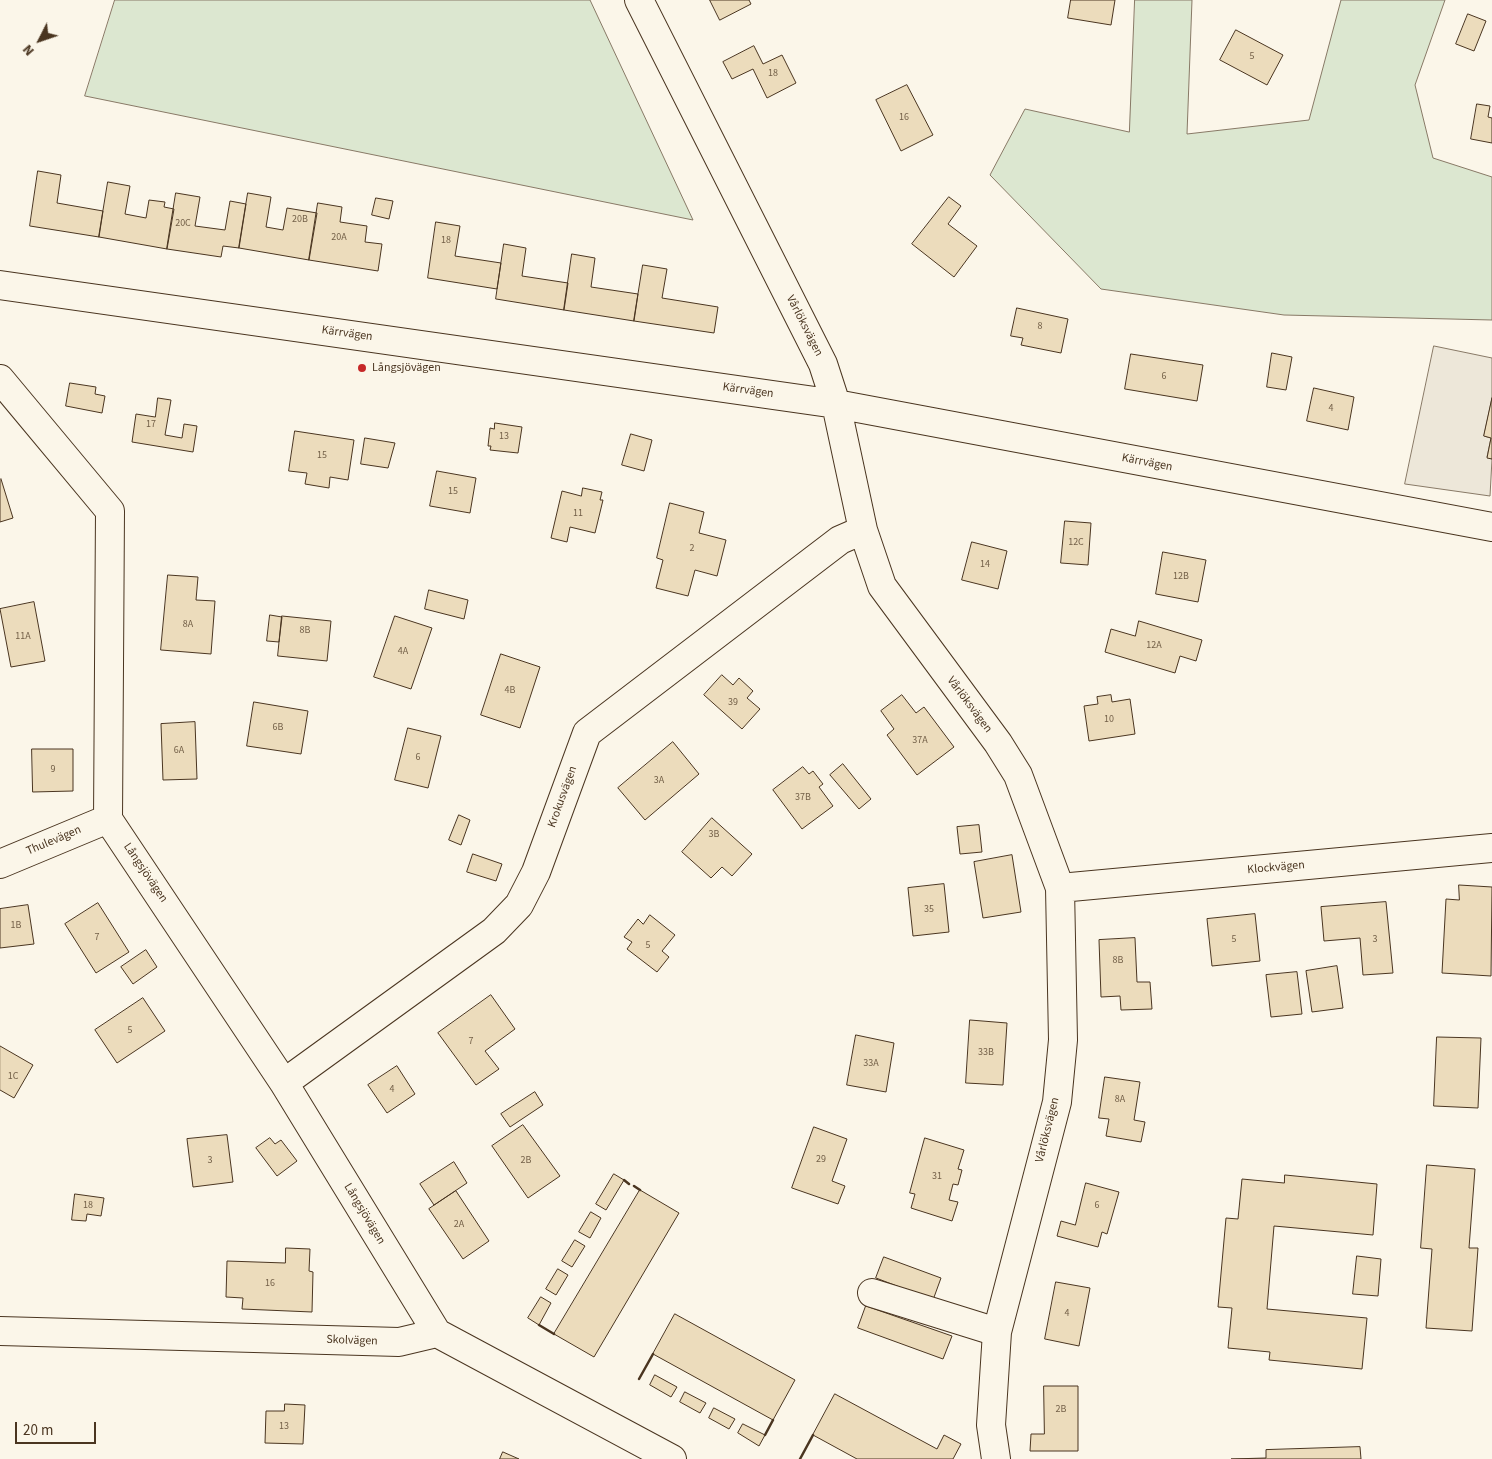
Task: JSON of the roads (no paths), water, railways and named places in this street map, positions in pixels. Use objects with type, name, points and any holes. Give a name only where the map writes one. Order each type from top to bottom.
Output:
[{"type":"street","name":"Vårlöksvägen","points":[[638,0],[823,364],[836,404],[863,530],[882,586],[998,743],[1018,774],[1060,888],[1063,1040],[1057,1102],[997,1332],[991,1425],[996,1459]]},
{"type":"street","name":"Kärrvägen","points":[[0,285],[836,404],[1492,526]]},
{"type":"street","points":[[0,379],[110,511],[108,819]]},
{"type":"street","name":"Krokusvägen","points":[[284,1083],[494,931],[518,905],[536,872],[587,733],[840,540],[863,530]]},
{"type":"street","name":"Thulevägen","points":[[0,864],[108,819]]},
{"type":"street","name":"Långsjövägen","points":[[108,819],[284,1083],[437,1333]]},
{"type":"street","name":"Klockvägen","points":[[1060,888],[1492,848]]},
{"type":"street","points":[[872,1293],[997,1332]]},
{"type":"street","name":"Skolvägen","points":[[0,1331],[399,1342],[437,1333]]},
{"type":"street","points":[[437,1333],[672,1459]]},
{"type":"place","name":"Långsjövägen","points":[[362,368]]}]
